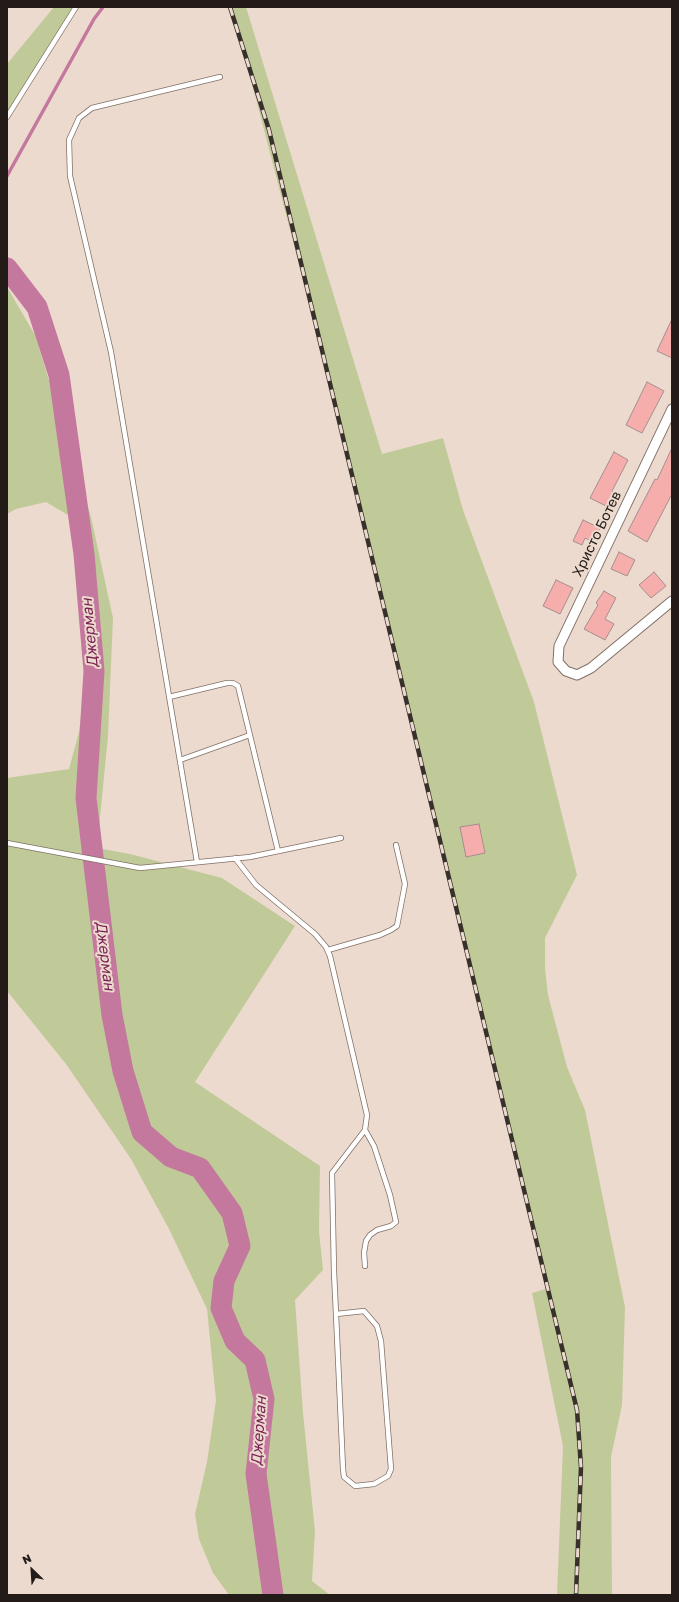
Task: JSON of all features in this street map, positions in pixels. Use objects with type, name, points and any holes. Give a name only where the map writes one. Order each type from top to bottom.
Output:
[{"type":"street","name":"Христо Ботев","points":[[672,409],[559,646],[558,662],[566,671],[578,675],[591,668],[672,601]]},
{"type":"lane","points":[[7,116],[76,7]]},
{"type":"lane","points":[[197,862],[111,352],[70,176],[69,140],[79,118],[92,108],[220,77]]},
{"type":"lane","points":[[169,697],[226,683],[233,683],[238,686],[278,851]]},
{"type":"lane","points":[[180,760],[250,735]]},
{"type":"lane","points":[[7,843],[140,868],[235,858],[342,838]]},
{"type":"lane","points":[[328,950],[380,935],[397,926],[405,884],[396,845]]},
{"type":"lane","points":[[235,858],[256,885],[315,934],[328,950],[367,1115],[365,1130],[332,1173],[336,1314],[344,1477],[355,1486],[374,1484],[388,1476],[391,1469],[381,1341],[377,1326],[364,1311],[336,1314]]},
{"type":"lane","points":[[365,1130],[374,1146],[390,1195],[396,1222],[391,1226],[377,1230],[370,1235],[366,1241],[364,1253],[365,1266]]},
{"type":"green space","points":[[54,7],[76,7],[7,117],[7,64]]},
{"type":"green space","points":[[230,7],[246,7],[382,454],[443,438],[463,510],[534,702],[577,875],[545,938],[545,968],[548,995],[567,1067],[585,1110],[625,1307],[622,1405],[611,1457],[612,1595],[557,1595],[563,1446],[532,1293],[549,1288],[331,388],[235,18]]},
{"type":"green space","points":[[7,287],[35,335],[91,517],[113,618],[108,736],[97,848],[130,854],[222,878],[295,926],[195,1082],[320,1166],[319,1231],[323,1270],[295,1300],[303,1413],[315,1531],[312,1581],[330,1595],[229,1595],[213,1573],[199,1539],[195,1514],[207,1462],[216,1400],[207,1309],[169,1229],[131,1159],[66,1064],[7,991],[7,778],[69,769],[79,732],[88,661],[78,521],[46,502],[16,509],[7,514]]},
{"type":"building","points":[[672,319],[672,358],[657,351]]},
{"type":"building","points":[[647,382],[664,391],[642,433],[626,425]]},
{"type":"building","points":[[672,448],[672,494],[647,542],[628,531],[655,479],[657,480]]},
{"type":"building","points":[[614,452],[628,460],[612,491],[615,493],[608,507],[590,498]]},
{"type":"building","points":[[583,520],[600,528],[593,542],[585,538],[582,545],[573,541]]},
{"type":"building","points":[[619,552],[635,560],[627,576],[611,569]]},
{"type":"building","points":[[654,572],[666,586],[651,598],[639,585]]},
{"type":"building","points":[[556,580],[573,588],[560,614],[543,606]]},
{"type":"building","points":[[604,591],[616,598],[605,619],[614,624],[605,640],[584,629],[598,605],[596,603]]},
{"type":"building","points":[[479,824],[485,853],[466,857],[460,827]]},
{"type":"waterway","points":[[7,176],[94,19],[103,7]]},
{"type":"waterway","name":"Джерман","points":[[7,268],[37,307],[59,375],[84,554],[94,671],[86,798],[112,1015],[123,1071],[142,1132],[171,1157],[200,1168],[232,1213],[240,1246],[224,1281],[221,1308],[235,1341],[255,1360],[264,1399],[256,1474],[273,1595]]},
{"type":"railway","points":[[230,7],[269,130],[577,1410],[581,1467],[576,1595]]}]
